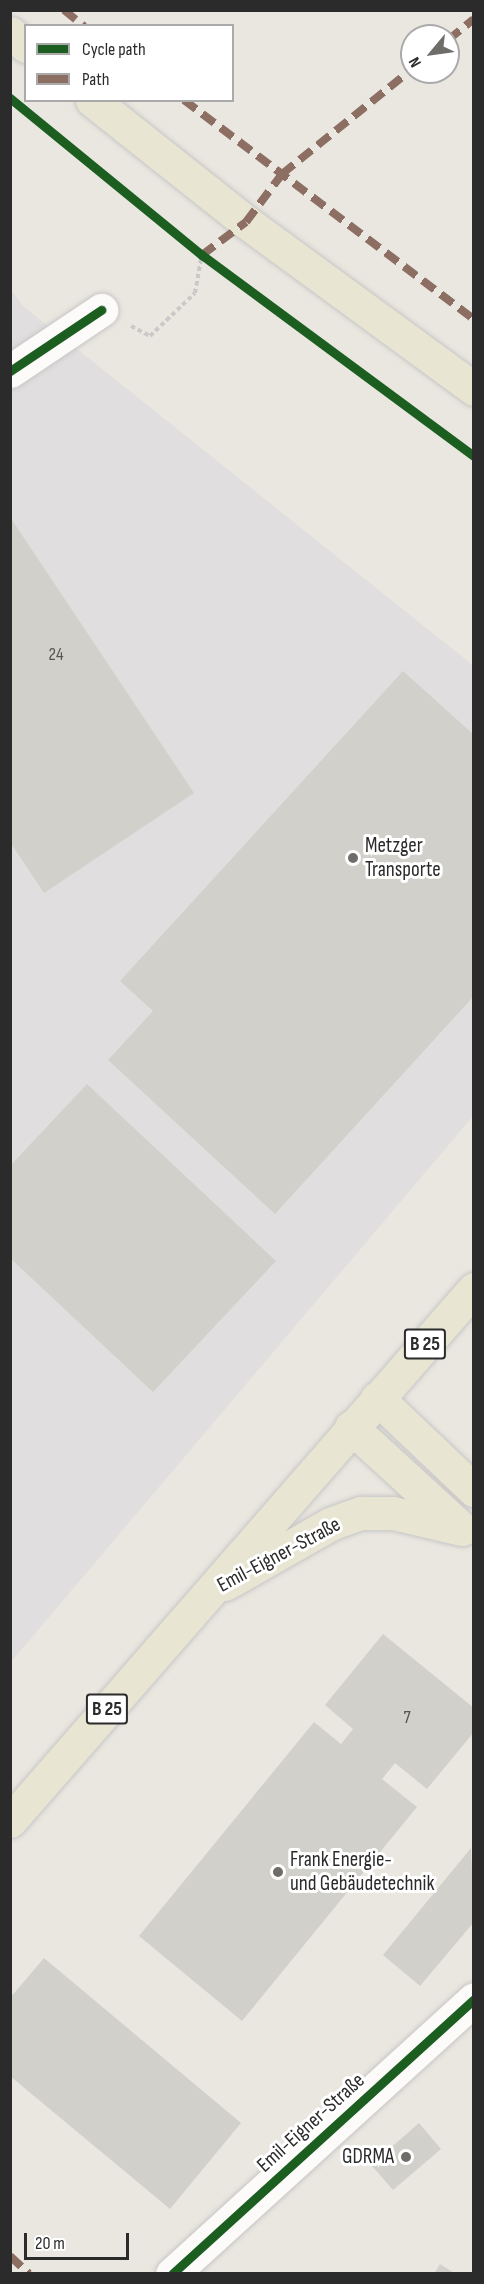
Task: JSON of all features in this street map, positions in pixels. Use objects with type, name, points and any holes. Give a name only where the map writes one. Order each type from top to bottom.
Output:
[{"type":"main road","points":[[10,33],[24,44]]},
{"type":"main road","points":[[95,102],[246,222],[474,389]]},
{"type":"main road","name":"B 25","points":[[10,1821],[351,1427],[474,1289]]},
{"type":"main road","points":[[377,1398],[474,1490]]},
{"type":"main road","name":"Emil-Eigner-Straße","points":[[351,1427],[468,1532]]},
{"type":"main road","name":"Emil-Eigner-Straße","points":[[203,1597],[330,1524],[361,1513],[393,1513],[468,1532]]},
{"type":"street","points":[[10,371],[101,310]]},
{"type":"street","name":"Emil-Eigner-Straße","points":[[172,2274],[474,1998]]},
{"type":"path","points":[[101,310],[150,336],[195,293],[202,255]]},
{"type":"shaded area","points":[[11,290],[23,306],[474,666],[473,1116],[11,1662]]},
{"type":"building","points":[[10,517],[194,793],[44,893],[10,842]]},
{"type":"building","name":"Metzger Transporte","points":[[403,671],[474,735],[474,996],[275,1214],[108,1060],[153,1011],[120,981]]},
{"type":"building","points":[[87,1084],[276,1261],[153,1392],[10,1258],[10,1166]]},
{"type":"building","name":"Frank Energie- und Gebäudetechnik","points":[[383,1634],[474,1708],[474,1732],[427,1789],[395,1763],[382,1779],[417,1807],[242,2021],[139,1936],[314,1722],[341,1744],[353,1729],[325,1705]]},
{"type":"building","points":[[471,1848],[474,1922],[420,1986],[383,1955]]},
{"type":"building","points":[[44,1958],[241,2123],[170,2209],[10,2076],[10,1998]]},
{"type":"building","name":"GDRMA","points":[[419,2123],[441,2149],[393,2190],[371,2165]]},
{"type":"building","points":[[440,2264],[456,2274],[434,2274]]},
{"type":"marked path","points":[[64,10],[82,24]]},
{"type":"marked path","points":[[460,30],[474,19]]},
{"type":"marked path","points":[[202,255],[246,222],[282,174],[400,79]]},
{"type":"marked path","points":[[187,102],[474,319]]},
{"type":"marked path","points":[[10,2256],[29,2274]]},
{"type":"cycle path","points":[[10,98],[202,255],[474,456]]},
{"type":"cycle path","points":[[10,371],[101,310]]},
{"type":"cycle path","points":[[172,2274],[474,1999]]},
{"type":"place","name":"Metzger Transporte","points":[[353,858]]},
{"type":"place","name":"Frank Energie- und Gebäudetechnik","points":[[278,1872]]},
{"type":"place","name":"GDRMA","points":[[406,2157]]}]
